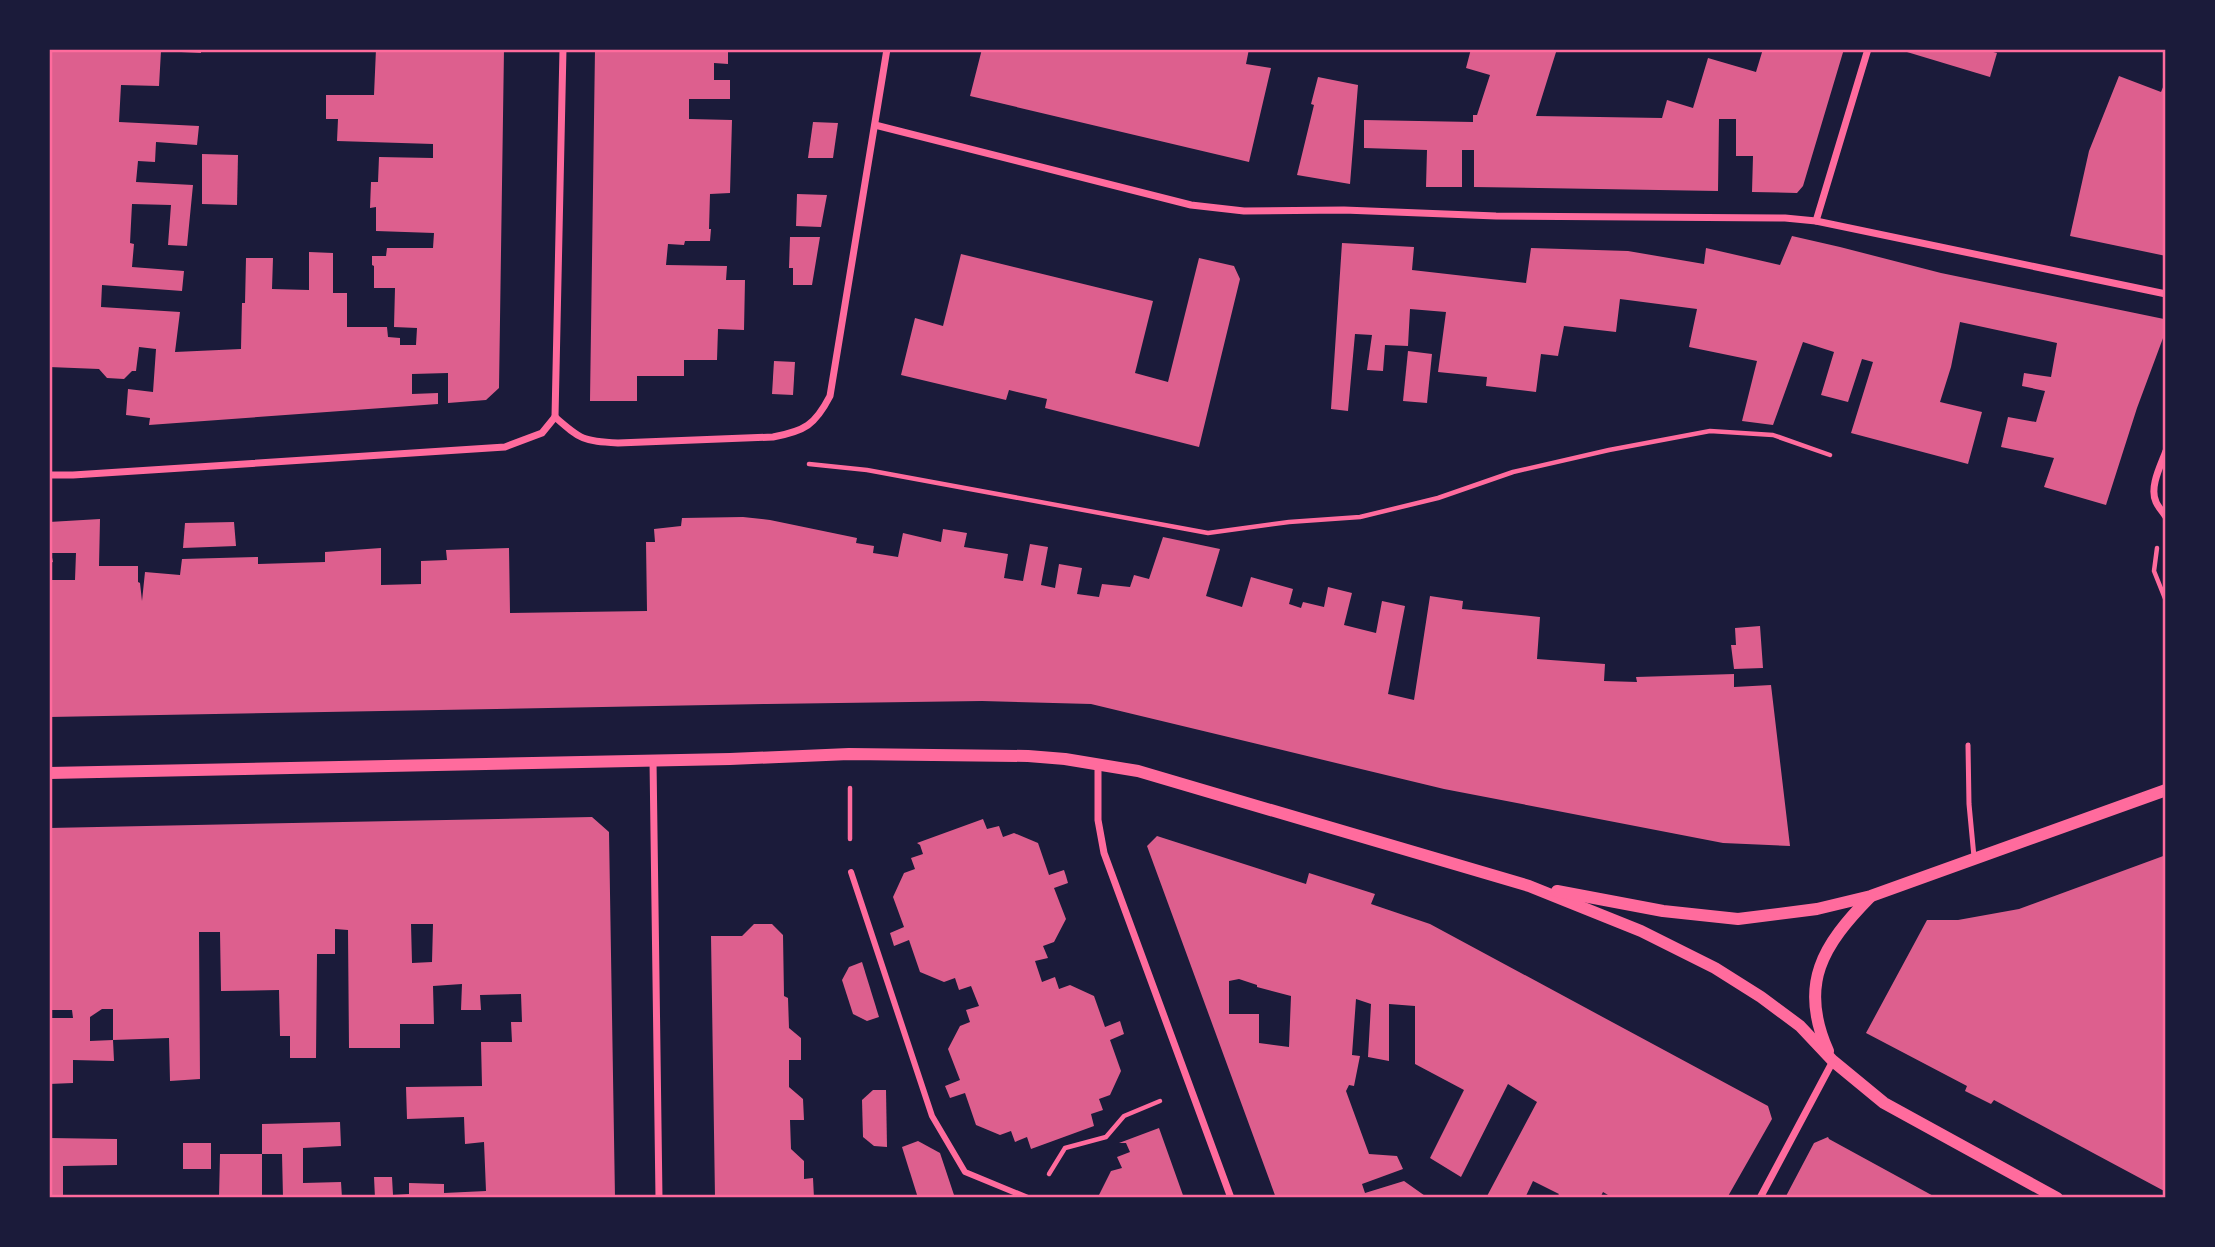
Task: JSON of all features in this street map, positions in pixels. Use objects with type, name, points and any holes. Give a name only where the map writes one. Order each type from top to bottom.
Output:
[{"type":"street","points":[[49,475],[505,447],[542,433],[555,417],[563,49]]},
{"type":"street","points":[[555,417],[576,436],[592,441],[618,443],[773,437],[796,433],[811,424],[830,396],[887,49]]},
{"type":"street","points":[[1816,221],[1868,49]]},
{"type":"street","points":[[875,125],[1191,205],[1217,209],[1344,210],[1496,216],[1759,217],[1816,221],[2166,294]]},
{"type":"street","points":[[2166,451],[2155,483],[2154,495],[2166,517]]},
{"type":"street","points":[[49,773],[849,754],[1028,756],[1098,764],[1150,775],[1529,886],[1641,931],[1715,968],[1761,997],[1800,1026],[1833,1061],[1884,1103],[2057,1198]]},
{"type":"street","points":[[653,760],[659,1198]]},
{"type":"street","points":[[1098,764],[1098,820],[1104,853],[1231,1198]]},
{"type":"street","points":[[1529,886],[1663,911],[1738,919],[1817,909],[1871,896],[2166,790]]},
{"type":"street","points":[[851,872],[932,1116],[965,1172],[1028,1198]]},
{"type":"street","points":[[1833,1061],[1819,1031],[1814,1003],[1817,980],[1826,951],[1844,924],[1871,896]]},
{"type":"street","points":[[1760,1198],[1833,1061]]},
{"type":"lane","points":[[1968,745],[1974,860]]},
{"type":"path","points":[[773,437],[779,461],[867,470],[1208,533],[1289,522],[1360,517],[1438,498],[1513,472],[1710,431],[1773,435],[1830,455]]},
{"type":"path","points":[[2154,571],[2166,601]]},
{"type":"path","points":[[849,754],[851,872]]},
{"type":"path","points":[[1046,1178],[1065,1149],[1106,1137],[1124,1116],[1190,1088]]},
{"type":"building","points":[[49,49],[201,49],[201,53],[161,51],[159,86],[121,85],[119,122],[199,126],[197,145],[156,142],[155,162],[138,161],[136,182],[193,185],[187,246],[168,245],[171,205],[132,204],[132,267],[184,271],[182,291],[102,285],[101,307],[180,312],[175,352],[241,349],[246,258],[273,258],[272,289],[309,290],[309,252],[333,253],[333,293],[347,293],[347,327],[387,327],[388,337],[400,338],[400,345],[416,345],[417,328],[394,327],[395,288],[374,288],[372,256],[386,256],[387,248],[433,248],[434,233],[376,231],[376,207],[370,208],[371,182],[378,182],[379,157],[433,158],[433,144],[337,141],[338,119],[326,119],[326,95],[374,95],[376,49],[504,49],[499,388],[486,400],[448,403],[448,373],[412,374],[412,394],[438,393],[438,404],[149,425],[150,418],[126,415],[128,389],[153,392],[156,349],[139,347],[136,371],[132,371],[124,379],[107,378],[99,369],[49,367]]},
{"type":"building","points":[[595,49],[728,49],[728,64],[714,63],[714,80],[730,80],[730,99],[689,99],[689,119],[732,120],[730,193],[710,194],[710,241],[685,241],[684,245],[668,244],[666,265],[727,266],[726,280],[745,280],[744,330],[718,329],[717,360],[684,360],[684,376],[637,376],[637,401],[590,401]]},
{"type":"building","points":[[982,49],[1249,49],[1246,64],[1271,68],[1249,162],[970,96]]},
{"type":"building","points":[[1471,49],[1557,49],[1536,116],[1662,118],[1667,100],[1693,108],[1708,58],[1756,72],[1763,49],[1844,49],[1803,186],[1797,193],[1752,192],[1753,156],[1736,156],[1736,119],[1719,119],[1718,191],[1474,187],[1474,150],[1462,150],[1462,187],[1426,187],[1427,150],[1364,148],[1364,120],[1473,122],[1473,115],[1477,115],[1490,75],[1466,68]]},
{"type":"building","points":[[1897,49],[1982,49],[1997,53],[1990,77]]},
{"type":"building","points":[[2119,76],[2161,92],[2166,80],[2166,256],[2070,236],[2089,151]]},
{"type":"building","points":[[1318,77],[1358,85],[1350,184],[1297,175]]},
{"type":"building","points":[[813,122],[838,123],[833,158],[808,158]]},
{"type":"building","points":[[202,154],[238,155],[237,205],[202,204]]},
{"type":"building","points":[[797,194],[827,195],[821,227],[796,226]]},
{"type":"building","points":[[1792,236],[1941,273],[2164,319],[2166,330],[2137,408],[2106,505],[2044,487],[2054,458],[2001,447],[2008,417],[2036,422],[2045,391],[2022,386],[2024,373],[2051,377],[2057,343],[1960,322],[1951,367],[1940,402],[1982,412],[1968,464],[1851,433],[1873,362],[1862,359],[1848,402],[1821,395],[1834,352],[1803,342],[1773,425],[1742,421],[1757,361],[1689,347],[1697,309],[1620,299],[1616,332],[1564,326],[1558,356],[1541,354],[1536,392],[1486,386],[1487,377],[1438,372],[1446,312],[1410,309],[1408,346],[1385,345],[1383,371],[1367,370],[1372,335],[1355,334],[1348,411],[1331,409],[1342,243],[1414,247],[1412,270],[1526,283],[1531,248],[1628,251],[1704,264],[1706,248],[1780,265]]},
{"type":"building","points":[[790,237],[820,237],[812,285],[793,285],[793,268],[789,268]]},
{"type":"building","points":[[961,254],[1153,301],[1135,373],[1168,382],[1199,258],[1234,266],[1240,279],[1199,447],[1045,408],[1047,399],[1009,390],[1006,400],[901,375],[915,318],[943,326]]},
{"type":"building","points":[[1408,351],[1432,354],[1427,403],[1403,401]]},
{"type":"building","points":[[774,361],[795,362],[793,395],[772,394]]},
{"type":"building","points":[[743,517],[857,538],[856,543],[874,546],[873,553],[898,557],[903,533],[941,542],[943,529],[967,533],[964,547],[1008,554],[1004,578],[1023,581],[1030,544],[1048,547],[1041,585],[1055,588],[1059,564],[1082,568],[1077,594],[1099,597],[1102,584],[1130,587],[1134,575],[1149,579],[1163,537],[1220,549],[1206,596],[1242,607],[1251,577],[1293,589],[1289,604],[1301,608],[1303,602],[1324,607],[1328,587],[1352,593],[1344,625],[1376,633],[1382,601],[1405,606],[1388,694],[1414,700],[1430,596],[1463,601],[1462,609],[1540,617],[1537,659],[1605,664],[1604,681],[1637,682],[1636,677],[1734,674],[1734,687],[1771,685],[1790,846],[1723,843],[1444,789],[1091,704],[982,701],[49,717],[49,580],[75,580],[76,553],[51,553],[53,562],[49,563],[49,522],[100,519],[99,566],[138,566],[142,601],[145,572],[180,575],[182,559],[258,557],[258,564],[325,562],[325,552],[381,548],[381,585],[421,584],[421,561],[447,560],[446,550],[509,548],[510,613],[647,611],[646,542],[655,542],[654,529],[681,526],[682,518]]},
{"type":"building","points":[[234,522],[236,546],[183,548],[185,523]]},
{"type":"building","points":[[1760,626],[1763,668],[1734,669],[1731,645],[1736,645],[1735,628]]},
{"type":"building","points":[[592,817],[609,832],[615,1198],[375,1198],[374,1177],[392,1177],[393,1195],[409,1194],[409,1183],[444,1184],[444,1193],[486,1191],[484,1142],[465,1144],[464,1117],[407,1119],[406,1087],[482,1086],[481,1042],[512,1042],[511,1022],[522,1022],[521,994],[480,995],[481,1010],[461,1010],[462,984],[433,986],[434,1024],[400,1024],[400,1048],[349,1048],[348,930],[335,929],[335,954],[317,954],[316,1058],[290,1058],[290,1036],[280,1036],[279,990],[221,991],[220,932],[199,932],[200,1079],[170,1081],[169,1038],[113,1040],[114,1061],[73,1060],[73,1083],[49,1084],[49,1018],[73,1018],[72,1010],[49,1010],[49,828]],"holes":[[[411,924],[433,924],[432,962],[412,963]],[[102,1009],[113,1009],[113,1040],[90,1041],[90,1017]]]},
{"type":"building","points":[[983,819],[987,829],[999,826],[1003,837],[1014,833],[1038,843],[1049,875],[1064,870],[1068,883],[1054,888],[1066,919],[1054,942],[1043,946],[1048,958],[1035,961],[1042,982],[1055,977],[1059,989],[1070,985],[1094,996],[1105,1027],[1120,1021],[1124,1034],[1110,1040],[1121,1071],[1110,1095],[1099,1099],[1103,1110],[1091,1114],[1094,1126],[1031,1149],[1027,1137],[1015,1142],[1011,1131],[1000,1135],[976,1125],[965,1093],[950,1098],[945,1086],[960,1080],[948,1049],[960,1026],[970,1022],[966,1010],[979,1006],[971,986],[959,990],[955,978],[944,982],[920,972],[909,940],[894,946],[890,933],[904,927],[893,897],[904,873],[915,869],[911,858],[923,854],[917,843]]},
{"type":"building","points":[[1157,836],[1306,884],[1309,873],[1375,894],[1371,904],[1430,924],[1768,1106],[1772,1119],[1727,1198],[1613,1198],[1603,1192],[1600,1198],[1556,1198],[1559,1194],[1533,1181],[1525,1198],[1486,1198],[1537,1102],[1508,1084],[1461,1177],[1430,1158],[1464,1090],[1415,1064],[1415,1006],[1389,1004],[1389,1061],[1368,1057],[1371,1004],[1356,999],[1352,1055],[1360,1056],[1354,1086],[1349,1085],[1346,1091],[1369,1154],[1397,1156],[1403,1169],[1362,1184],[1365,1193],[1404,1181],[1428,1198],[1276,1198],[1147,846]],"holes":[[[1239,979],[1291,996],[1289,1047],[1259,1043],[1259,1014],[1229,1014],[1229,981]]]},
{"type":"building","points":[[2166,855],[2166,1192],[1994,1100],[1991,1104],[1965,1091],[1967,1086],[1866,1033],[1927,920],[1958,920],[2019,909]]},
{"type":"building","points":[[754,924],[772,924],[783,935],[784,996],[788,998],[789,1028],[801,1038],[801,1060],[789,1060],[789,1087],[803,1099],[804,1120],[790,1120],[791,1149],[804,1161],[804,1179],[813,1178],[814,1198],[715,1198],[711,936],[742,936]]},
{"type":"building","points":[[862,962],[879,1017],[867,1021],[853,1014],[842,980],[849,967]]},
{"type":"building","points":[[873,1090],[886,1090],[887,1147],[874,1146],[863,1137],[862,1100]]},
{"type":"building","points":[[340,1122],[341,1146],[303,1148],[303,1183],[341,1182],[342,1198],[283,1198],[282,1154],[262,1154],[262,1124]]},
{"type":"building","points":[[1159,1128],[1184,1198],[1101,1198],[1099,1195],[1111,1171],[1122,1168],[1117,1157],[1130,1152],[1126,1143],[1119,1143]]},
{"type":"building","points":[[1828,1137],[1937,1198],[1785,1198],[1814,1143]]},
{"type":"building","points":[[49,1138],[117,1139],[117,1165],[63,1166],[63,1198],[49,1198]]},
{"type":"building","points":[[918,1141],[940,1153],[955,1198],[918,1198],[902,1147]]},
{"type":"building","points":[[183,1143],[211,1143],[211,1169],[183,1169]]},
{"type":"building","points":[[220,1154],[262,1154],[262,1198],[219,1198]]}]
